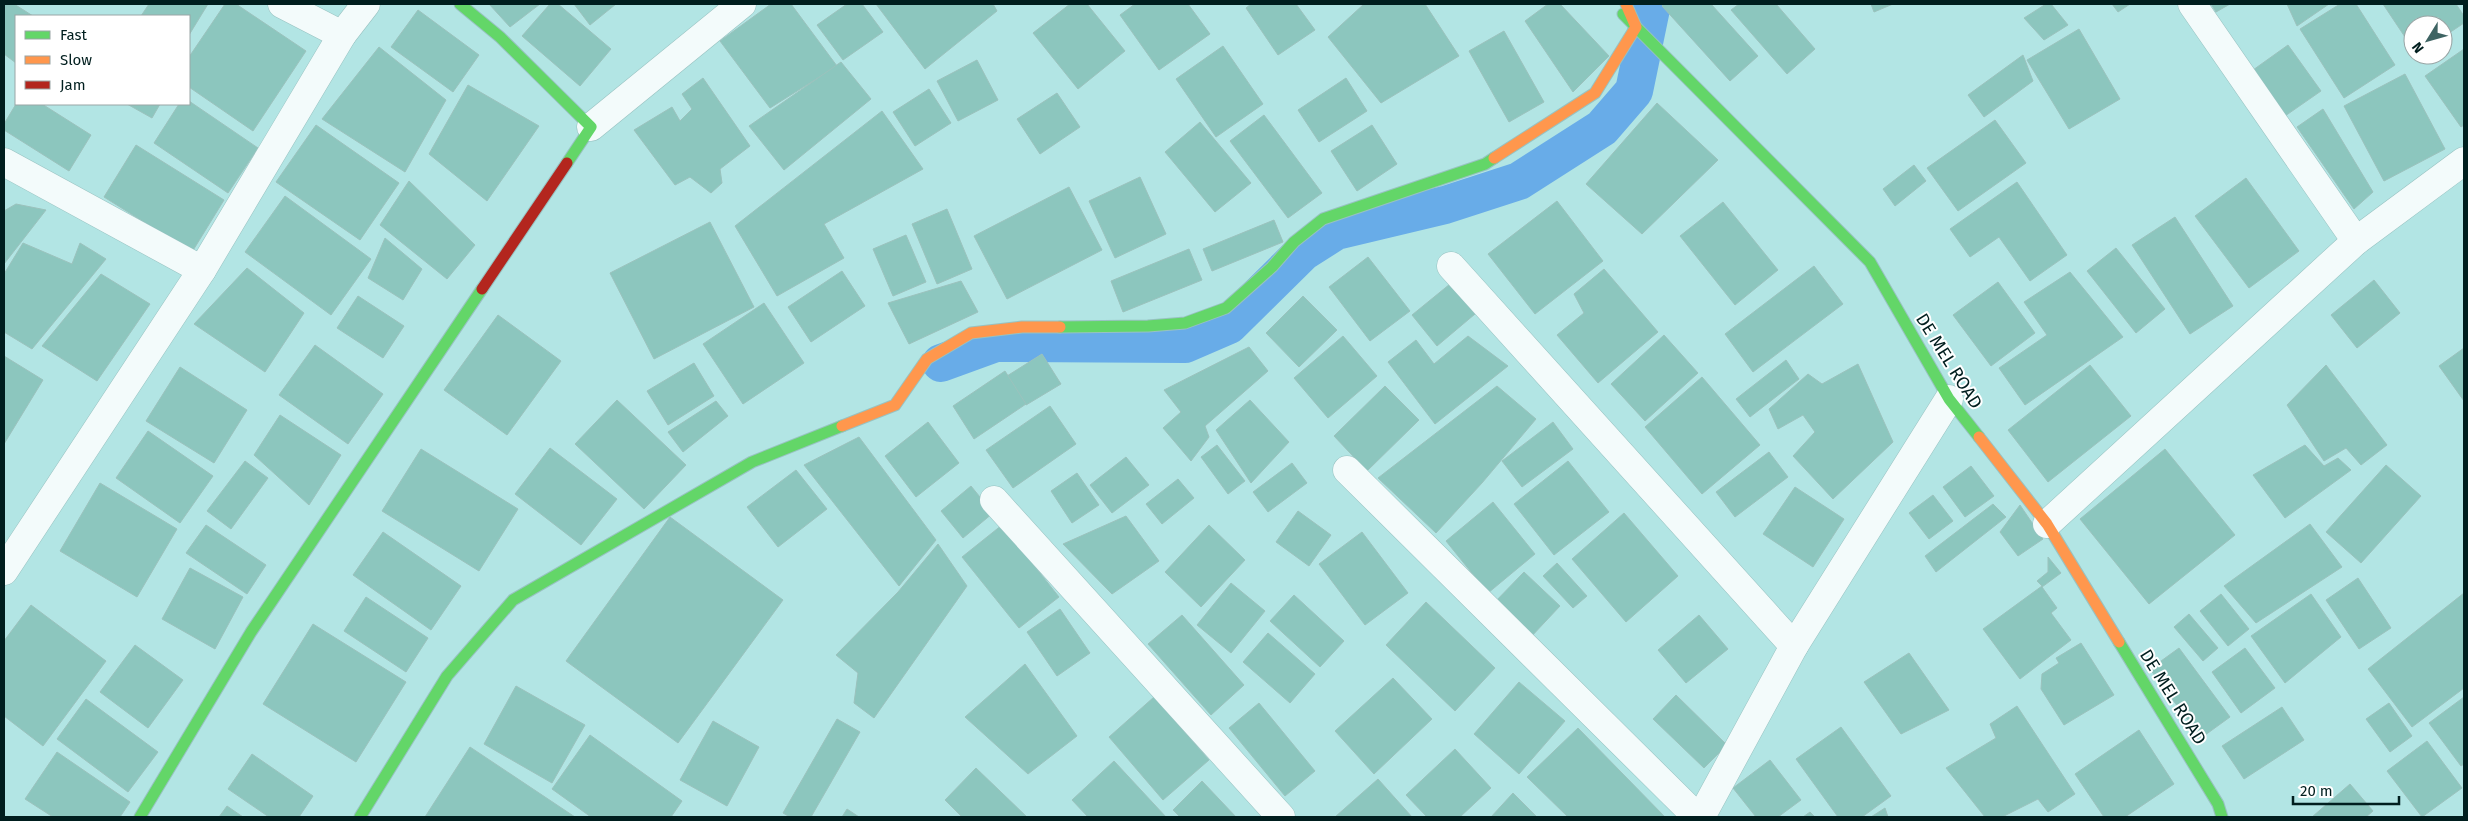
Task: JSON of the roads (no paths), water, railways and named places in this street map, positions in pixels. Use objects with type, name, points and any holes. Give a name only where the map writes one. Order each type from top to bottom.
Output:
[{"type":"street","points":[[282,4],[342,35]]},
{"type":"street","points":[[4,571],[202,270],[342,35],[366,4]]},
{"type":"street","points":[[460,4],[500,37],[591,127]]},
{"type":"street","points":[[140,817],[251,632],[591,127],[742,4]]},
{"type":"street","name":"DE MEL ROAD","points":[[1614,4],[1870,262],[1949,399],[2047,524],[2218,804],[2222,817]]},
{"type":"street","points":[[360,817],[447,676],[513,600],[752,462],[895,405],[927,359],[971,333],[1022,327],[1185,324],[1226,308],[1272,267],[1294,242],[1324,219],[1485,164],[1595,93],[1636,27],[1626,4]]},
{"type":"street","points":[[2192,4],[2356,241]]},
{"type":"street","points":[[2047,524],[2356,241],[2464,161]]},
{"type":"street","points":[[4,162],[202,270]]},
{"type":"street","points":[[1451,266],[1794,646]]},
{"type":"street","points":[[1701,817],[1794,646],[1949,399]]},
{"type":"street","points":[[1347,470],[1697,817]]},
{"type":"street","points":[[994,500],[1281,817]]},
{"type":"waterway","points":[[941,363],[996,343],[1185,344],[1229,325],[1303,252],[1336,231],[1445,205],[1519,181],[1602,128],[1634,91],[1652,4]]}]
